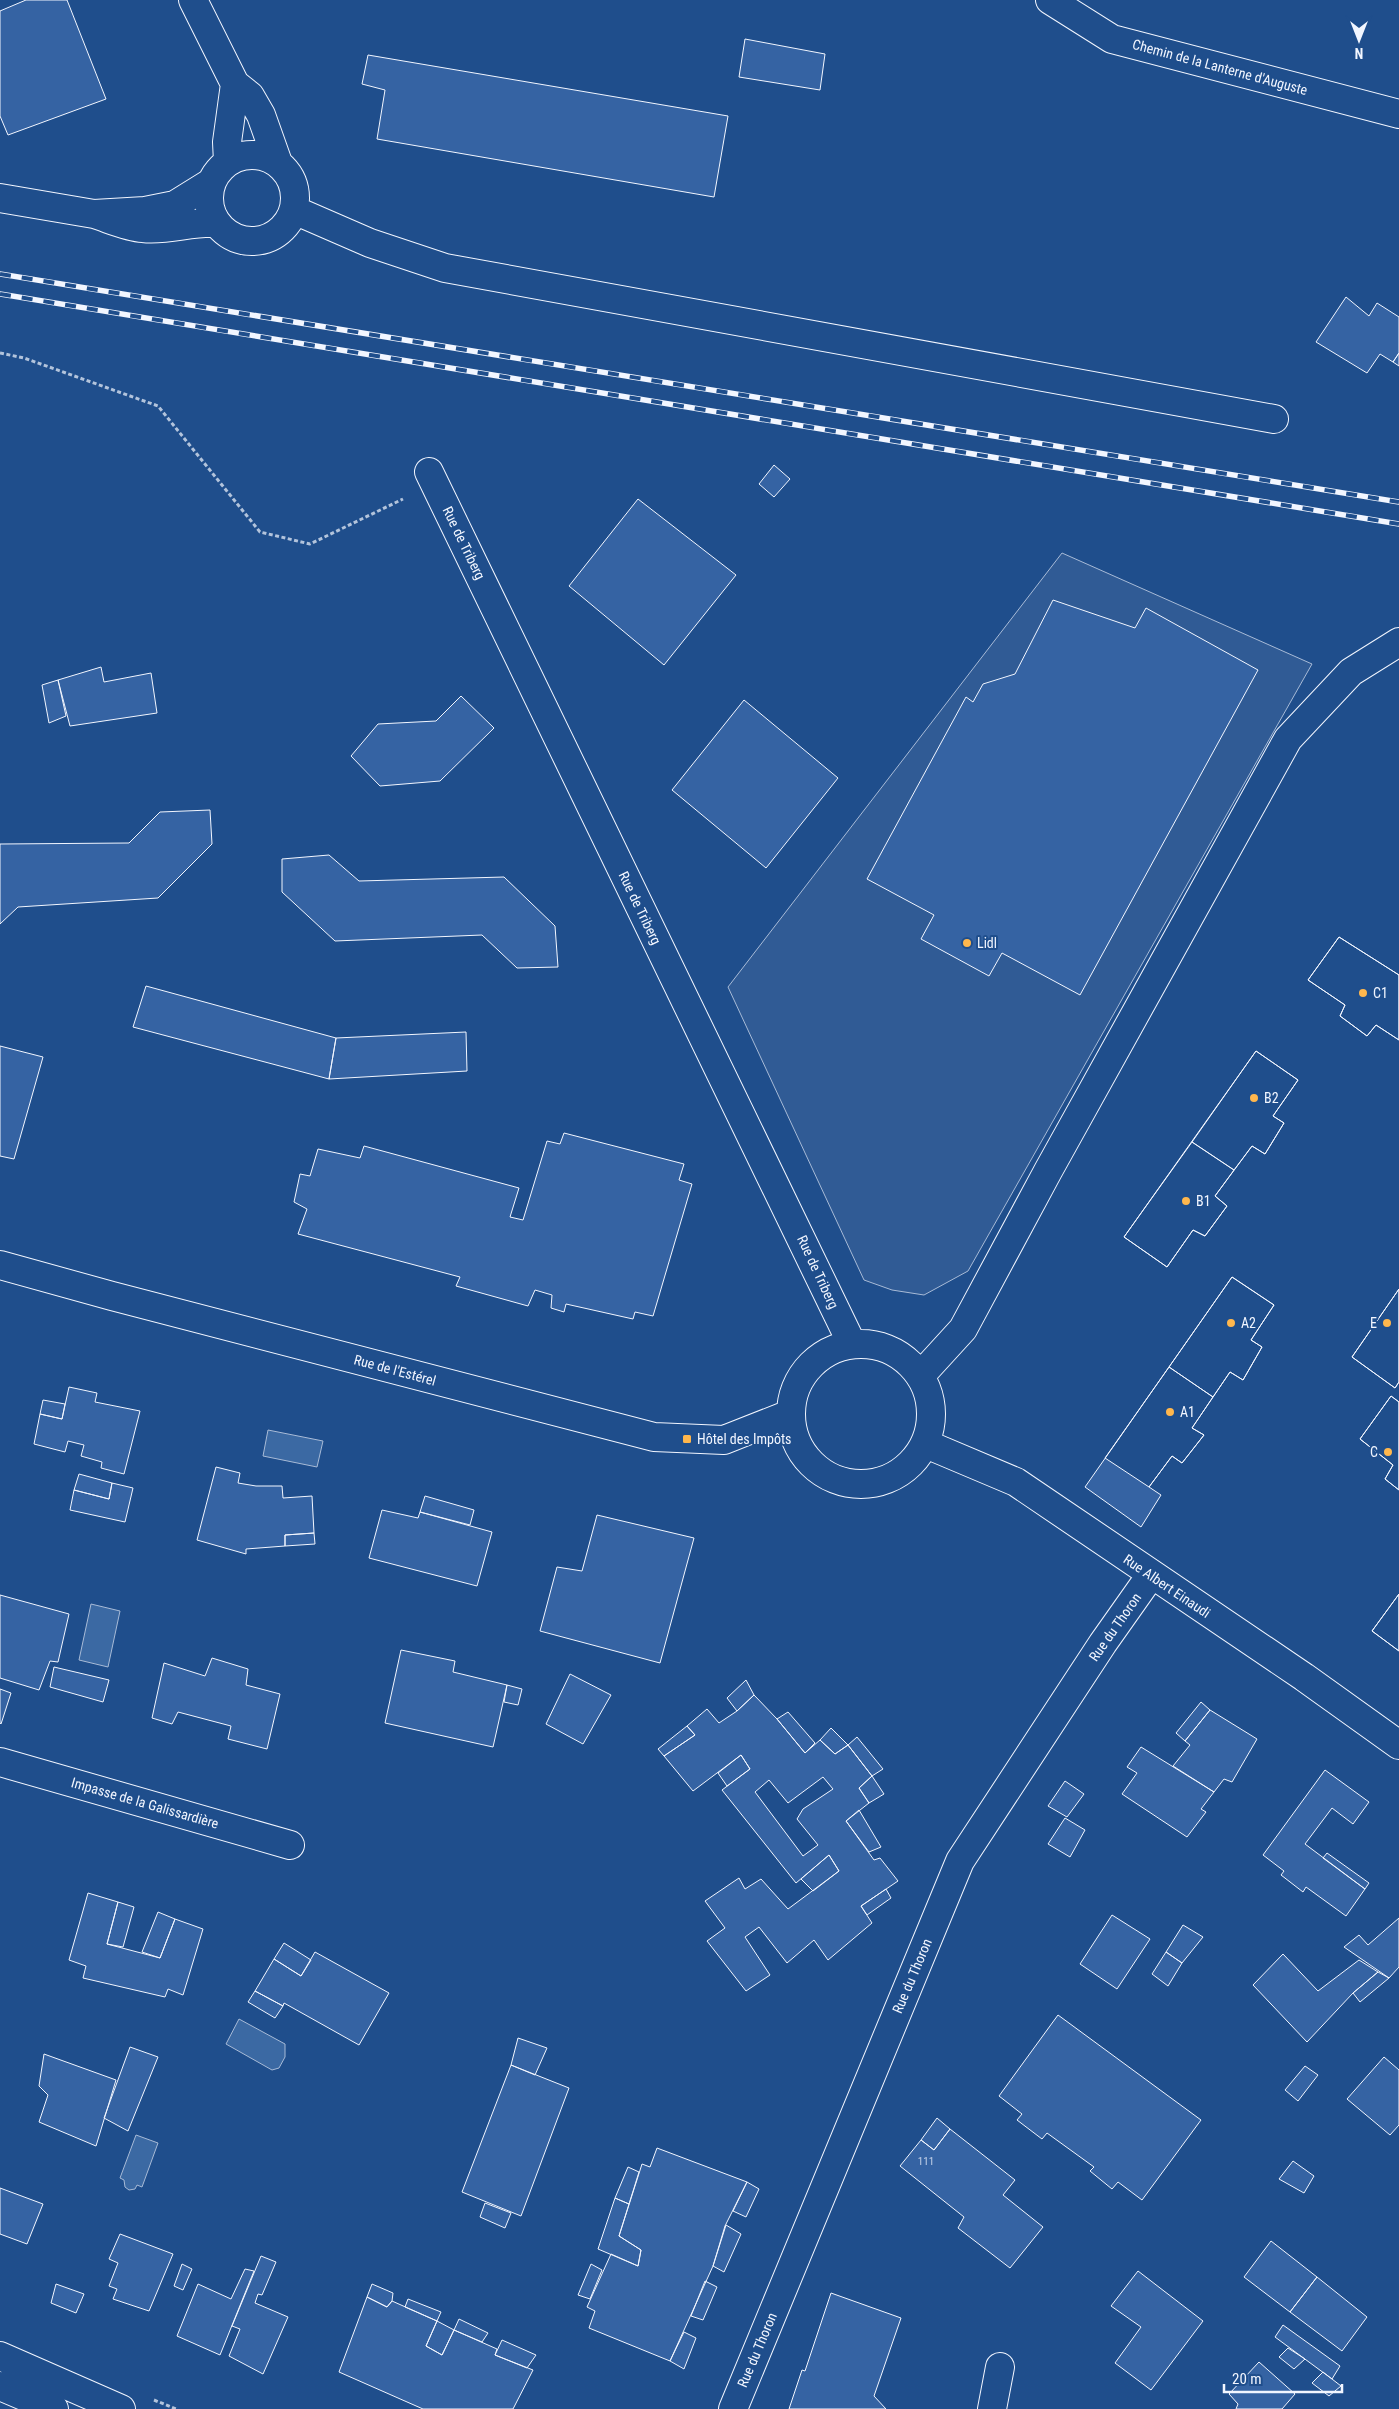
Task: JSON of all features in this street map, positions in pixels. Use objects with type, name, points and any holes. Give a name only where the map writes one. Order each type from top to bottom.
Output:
[{"type":"street","points":[[193,0],[235,84],[250,96],[261,115],[278,163]]},
{"type":"street","name":"Chemin de la Lanterne d'Auguste","points":[[1050,0],[1112,39],[1399,114]]},
{"type":"street","points":[[94,214],[145,211],[175,205],[220,172],[240,156],[253,155],[266,157],[278,163],[287,172],[294,184],[296,197],[294,210],[288,222],[278,232],[266,239],[252,241],[238,239],[226,232],[210,210],[209,196],[220,172],[227,142],[235,84]]},
{"type":"street","points":[[0,198],[94,214],[143,228],[174,227],[202,222],[217,222]]},
{"type":"street","points":[[294,210],[370,243],[445,268],[1274,419]]},
{"type":"street","name":"Rue de Triberg","points":[[432,478],[779,1190],[852,1344]]},
{"type":"street","points":[[921,1375],[963,1329],[1288,740],[1351,672],[1399,642]]},
{"type":"street","name":"Rue de l'Estérel","points":[[2,1273],[121,1299],[654,1437],[724,1440],[790,1414]]},
{"type":"street","points":[[852,1344],[887,1348],[904,1357],[921,1375],[930,1396],[932,1420],[926,1444],[909,1467],[888,1480],[864,1485],[840,1482],[821,1472],[803,1455],[795,1439],[790,1414],[795,1388],[808,1368],[828,1352],[852,1344]]},
{"type":"street","name":"Rue Albert Einaudi","points":[[926,1444],[1016,1482],[1304,1677],[1399,1745]]},
{"type":"street","name":"Rue du Thoron","points":[[733,2409],[960,1860],[1103,1643],[1151,1575]]},
{"type":"street","name":"Impasse de la Galissardière","points":[[0,1762],[290,1845]]},
{"type":"street","points":[[0,2356],[121,2409]]},
{"type":"street","points":[[992,2409],[1000,2367]]},
{"type":"street","points":[[0,2386],[54,2409]]},
{"type":"path","points":[[0,353],[24,358],[158,406],[260,532],[310,544],[432,478]]},
{"type":"shaded area","points":[[1062,553],[1312,664],[968,1271],[924,1295],[892,1290],[864,1280],[728,987]]},
{"type":"shaded area","points":[[268,1430],[323,1441],[317,1467],[263,1456]]},
{"type":"shaded area","points":[[91,1604],[120,1611],[108,1667],[79,1660]]},
{"type":"shaded area","points":[[239,2019],[285,2044],[285,2057],[279,2068],[272,2070],[226,2044]]},
{"type":"shaded area","points":[[136,2135],[158,2143],[142,2187],[137,2185],[135,2189],[129,2190],[125,2187],[124,2180],[120,2178]]},
{"type":"building","points":[[26,0],[67,0],[106,99],[8,135],[0,116],[0,11]]},
{"type":"building","points":[[745,39],[825,54],[820,90],[739,77]]},
{"type":"building","points":[[368,55],[728,116],[714,197],[377,139],[385,90],[362,84]]},
{"type":"building","points":[[1346,297],[1369,316],[1377,303],[1399,317],[1399,353],[1393,362],[1380,354],[1367,373],[1316,342]]},
{"type":"building","points":[[1399,353],[1399,366],[1393,362]]},
{"type":"building","points":[[774,465],[790,479],[774,497],[759,484]]},
{"type":"building","points":[[638,499],[736,575],[664,665],[569,586]]},
{"type":"building","points":[[1053,600],[1135,628],[1146,608],[1258,670],[1080,995],[1002,953],[989,976],[921,939],[934,915],[867,879],[966,697],[973,702],[983,684],[1015,674]]},
{"type":"building","points":[[101,667],[104,682],[151,673],[157,713],[70,726],[58,680]]},
{"type":"building","points":[[58,680],[66,716],[49,723],[42,685]]},
{"type":"building","points":[[461,696],[494,728],[440,781],[380,786],[351,756],[378,724],[436,721]]},
{"type":"building","points":[[744,700],[838,778],[766,868],[672,790]]},
{"type":"building","points":[[210,810],[212,844],[158,898],[18,907],[0,924],[0,844],[129,843],[160,812]]},
{"type":"building","points":[[329,855],[359,881],[504,877],[555,926],[558,967],[517,968],[482,935],[335,941],[282,892],[282,859]]},
{"type":"building","name":"C1","points":[[1339,937],[1399,975],[1399,1040],[1376,1025],[1367,1036],[1340,1016],[1345,1005],[1308,980]]},
{"type":"building","name":"C1","points":[[1339,937],[1399,975],[1399,1040],[1376,1025],[1367,1036],[1340,1016],[1345,1005],[1308,980]]},
{"type":"building","points":[[146,986],[336,1038],[329,1079],[133,1027]]},
{"type":"building","points":[[466,1032],[467,1071],[329,1079],[336,1038]]},
{"type":"building","points":[[0,1046],[43,1057],[14,1159],[0,1156]]},
{"type":"building","points":[[1256,1051],[1298,1080],[1273,1116],[1284,1123],[1265,1154],[1252,1146],[1215,1196],[1227,1206],[1205,1236],[1193,1230],[1167,1267],[1124,1237]]},
{"type":"building","name":"B2","points":[[1256,1051],[1298,1080],[1273,1116],[1284,1123],[1265,1154],[1252,1146],[1234,1170],[1192,1142]]},
{"type":"building","points":[[564,1133],[684,1164],[679,1180],[692,1184],[653,1316],[635,1312],[633,1319],[566,1304],[564,1312],[551,1308],[552,1295],[535,1290],[528,1306],[456,1286],[460,1277],[298,1234],[307,1209],[294,1202],[300,1174],[310,1176],[318,1149],[360,1158],[364,1146],[519,1188],[510,1217],[523,1220],[547,1141],[560,1144]]},
{"type":"building","name":"B1","points":[[1192,1142],[1234,1170],[1215,1196],[1227,1206],[1205,1236],[1193,1230],[1167,1267],[1124,1237]]},
{"type":"building","points":[[1232,1277],[1274,1305],[1251,1340],[1262,1347],[1243,1380],[1230,1372],[1192,1428],[1204,1435],[1182,1463],[1172,1456],[1149,1487],[1161,1495],[1141,1527],[1085,1487]]},
{"type":"building","name":"A2","points":[[1232,1277],[1274,1305],[1251,1340],[1262,1347],[1243,1380],[1230,1372],[1213,1397],[1169,1367]]},
{"type":"building","name":"E","points":[[1399,1289],[1399,1382],[1395,1388],[1352,1357]]},
{"type":"building","name":"E","points":[[1399,1289],[1399,1382],[1395,1388],[1352,1357]]},
{"type":"building","name":"A1","points":[[1169,1367],[1213,1397],[1192,1428],[1204,1435],[1182,1463],[1172,1456],[1149,1487],[1105,1458]]},
{"type":"building","points":[[69,1387],[97,1393],[95,1402],[140,1411],[124,1474],[101,1468],[102,1462],[81,1456],[84,1445],[68,1441],[65,1452],[34,1444],[40,1414],[62,1419]]},
{"type":"building","name":"C","points":[[1391,1396],[1399,1402],[1399,1490],[1385,1479],[1393,1465],[1360,1439]]},
{"type":"building","name":"C","points":[[1391,1396],[1399,1402],[1399,1490],[1385,1479],[1393,1465],[1360,1439]]},
{"type":"building","points":[[43,1400],[65,1404],[62,1419],[40,1414]]},
{"type":"building","points":[[216,1467],[240,1473],[238,1483],[256,1486],[282,1486],[283,1498],[312,1496],[314,1533],[285,1535],[285,1546],[246,1549],[246,1554],[197,1540]]},
{"type":"building","points":[[79,1474],[112,1483],[109,1499],[74,1490]]},
{"type":"building","points":[[112,1483],[133,1488],[125,1522],[70,1510],[74,1490],[109,1499]]},
{"type":"building","points":[[425,1496],[474,1510],[470,1525],[420,1512]]},
{"type":"building","points":[[382,1510],[418,1518],[420,1512],[492,1532],[477,1586],[369,1558]]},
{"type":"building","points":[[597,1515],[694,1538],[660,1663],[540,1631],[557,1567],[582,1571]]},
{"type":"building","points":[[314,1533],[315,1544],[285,1546],[285,1535]]},
{"type":"building","points":[[1399,1594],[1399,1651],[1372,1631]]},
{"type":"building","points":[[1399,1594],[1399,1651],[1372,1631]]},
{"type":"building","points":[[0,1595],[69,1614],[58,1662],[50,1661],[39,1690],[0,1678]]},
{"type":"building","points":[[401,1650],[455,1661],[453,1672],[507,1685],[493,1747],[385,1723]]},
{"type":"building","points":[[212,1658],[248,1669],[246,1685],[280,1694],[267,1749],[228,1739],[231,1726],[178,1712],[172,1724],[152,1718],[164,1663],[205,1676]]},
{"type":"building","points":[[54,1667],[109,1680],[103,1702],[50,1687]]},
{"type":"building","points":[[570,1674],[611,1695],[583,1744],[546,1724]]},
{"type":"building","points":[[746,1680],[754,1695],[737,1711],[727,1698]]},
{"type":"building","points":[[507,1685],[522,1689],[518,1705],[504,1702]]},
{"type":"building","points":[[0,1689],[11,1693],[1,1724],[0,1723]]},
{"type":"building","points":[[754,1695],[805,1753],[820,1740],[835,1754],[848,1745],[872,1776],[859,1788],[869,1803],[846,1821],[874,1860],[880,1858],[898,1881],[861,1906],[872,1923],[828,1960],[814,1940],[787,1963],[759,1927],[745,1937],[770,1975],[746,1991],[707,1941],[725,1928],[705,1901],[739,1878],[745,1889],[761,1879],[788,1909],[839,1871],[829,1855],[796,1883],[722,1790],[750,1769],[741,1755],[693,1791],[664,1756],[695,1735],[687,1726],[707,1709],[719,1723],[737,1711]],"holes":[[[823,1777],[833,1789],[803,1809],[797,1819],[818,1845],[803,1856],[755,1792],[769,1780],[788,1803]]]},
{"type":"building","points":[[1201,1702],[1210,1710],[1185,1741],[1176,1733]]},
{"type":"building","points":[[1210,1710],[1257,1739],[1232,1782],[1224,1779],[1214,1792],[1173,1766],[1190,1745],[1185,1741]]},
{"type":"building","points":[[788,1712],[815,1743],[805,1753],[777,1719]]},
{"type":"building","points":[[687,1726],[695,1735],[664,1756],[658,1749]]},
{"type":"building","points":[[831,1728],[848,1745],[835,1754],[820,1740]]},
{"type":"building","points":[[857,1737],[883,1769],[872,1776],[848,1745]]},
{"type":"building","points":[[1141,1747],[1214,1792],[1201,1809],[1206,1812],[1187,1837],[1122,1794],[1137,1773],[1127,1767]]},
{"type":"building","points":[[741,1755],[750,1769],[727,1786],[718,1773]]},
{"type":"building","points":[[1325,1770],[1369,1802],[1353,1824],[1332,1808],[1305,1844],[1365,1889],[1346,1916],[1306,1887],[1303,1892],[1281,1875],[1284,1871],[1263,1855]]},
{"type":"building","points":[[872,1776],[884,1794],[869,1803],[859,1788]]},
{"type":"building","points":[[1065,1781],[1084,1794],[1067,1817],[1048,1806]]},
{"type":"building","points":[[859,1810],[881,1847],[869,1852],[846,1821]]},
{"type":"building","points":[[1065,1818],[1085,1830],[1070,1857],[1048,1844]]},
{"type":"building","points":[[1327,1853],[1369,1883],[1365,1889],[1323,1858]]},
{"type":"building","points":[[829,1855],[839,1871],[813,1891],[801,1879]]},
{"type":"building","points":[[886,1889],[891,1898],[867,1915],[861,1906]]},
{"type":"building","points":[[88,1893],[118,1902],[107,1944],[160,1958],[175,1919],[203,1929],[183,1995],[168,1989],[165,1997],[83,1978],[86,1966],[69,1960]]},
{"type":"building","points":[[118,1902],[134,1907],[123,1947],[107,1944]]},
{"type":"building","points":[[158,1912],[175,1919],[160,1958],[142,1952]]},
{"type":"building","points":[[1112,1915],[1150,1939],[1117,1989],[1080,1964]]},
{"type":"building","points":[[1399,1918],[1399,1967],[1389,1978],[1344,1947],[1359,1935],[1368,1945]]},
{"type":"building","points":[[1183,1925],[1203,1937],[1182,1963],[1166,1952]]},
{"type":"building","points":[[284,1943],[311,1960],[301,1976],[274,1959]]},
{"type":"building","points":[[315,1952],[389,1993],[359,2045],[284,2003],[283,2006],[255,1991],[274,1959],[301,1976]]},
{"type":"building","points":[[1166,1952],[1182,1963],[1168,1986],[1152,1974]]},
{"type":"building","points":[[1283,1954],[1318,1991],[1359,1960],[1378,1972],[1353,1993],[1307,2042],[1253,1985]]},
{"type":"building","points":[[1378,1972],[1389,1978],[1360,2002],[1353,1993]]},
{"type":"building","points":[[255,1991],[283,2006],[275,2018],[248,2002]]},
{"type":"building","points":[[1058,2015],[1201,2120],[1142,2200],[1118,2182],[1112,2189],[1090,2171],[1094,2167],[1047,2133],[1042,2139],[1017,2120],[1022,2114],[999,2096]]},
{"type":"building","points":[[518,2038],[547,2048],[535,2075],[511,2065]]},
{"type":"building","points":[[130,2047],[158,2057],[128,2131],[104,2118]]},
{"type":"building","points":[[44,2054],[116,2080],[96,2146],[39,2122],[48,2095],[39,2086]]},
{"type":"building","points":[[1384,2057],[1399,2070],[1399,2125],[1390,2135],[1347,2099]]},
{"type":"building","points":[[511,2065],[569,2088],[521,2216],[462,2192]]},
{"type":"building","points":[[1305,2066],[1318,2075],[1298,2101],[1285,2090]]},
{"type":"building","points":[[937,2118],[950,2129],[934,2150],[921,2140]]},
{"type":"building","points":[[950,2129],[1015,2180],[1003,2195],[1043,2227],[1010,2268],[958,2228],[964,2217],[900,2166],[921,2140],[934,2150]]},
{"type":"building","points":[[657,2148],[747,2182],[725,2226],[713,2266],[670,2361],[589,2328],[595,2311],[587,2307],[611,2254],[638,2266],[641,2250],[619,2236],[642,2164],[650,2167]]},
{"type":"building","points":[[1293,2161],[1314,2176],[1304,2193],[1279,2179]]},
{"type":"building","points":[[628,2167],[639,2172],[629,2204],[615,2198]]},
{"type":"building","points":[[747,2182],[759,2189],[746,2217],[733,2211]]},
{"type":"building","points":[[0,2188],[43,2204],[27,2244],[0,2234]]},
{"type":"building","points":[[615,2198],[629,2204],[619,2236],[641,2250],[638,2266],[598,2249]]},
{"type":"building","points":[[485,2203],[511,2213],[505,2228],[480,2217]]},
{"type":"building","points":[[726,2225],[741,2234],[724,2272],[713,2266]]},
{"type":"building","points":[[120,2234],[173,2254],[149,2311],[113,2299],[117,2289],[109,2286],[118,2263],[109,2259]]},
{"type":"building","points":[[1271,2241],[1317,2277],[1290,2312],[1244,2277]]},
{"type":"building","points":[[261,2256],[276,2262],[262,2295],[258,2294],[255,2303],[288,2317],[263,2374],[229,2356],[240,2329],[232,2326]]},
{"type":"building","points":[[182,2264],[192,2269],[183,2290],[174,2286]]},
{"type":"building","points":[[591,2264],[602,2270],[590,2299],[578,2295]]},
{"type":"building","points":[[245,2269],[254,2271],[220,2355],[177,2336],[198,2284],[231,2299]]},
{"type":"building","points":[[1138,2271],[1203,2321],[1151,2390],[1115,2363],[1141,2327],[1111,2306]]},
{"type":"building","points":[[1317,2277],[1367,2317],[1342,2351],[1290,2312]]},
{"type":"building","points":[[705,2281],[717,2287],[703,2320],[691,2316]]},
{"type":"building","points":[[56,2284],[84,2294],[76,2313],[51,2303]]},
{"type":"building","points":[[372,2284],[393,2293],[392,2301],[387,2307],[367,2297]]},
{"type":"building","points":[[831,2293],[901,2318],[874,2396],[886,2409],[789,2409],[802,2370],[805,2371]]},
{"type":"building","points":[[367,2297],[387,2307],[392,2301],[437,2321],[426,2346],[442,2355],[454,2330],[497,2349],[495,2355],[533,2370],[513,2409],[423,2409],[339,2372]]},
{"type":"building","points":[[408,2299],[441,2312],[437,2321],[405,2307]]},
{"type":"building","points":[[459,2319],[488,2333],[482,2342],[454,2330]]},
{"type":"building","points":[[437,2321],[454,2330],[442,2355],[426,2346]]},
{"type":"building","points":[[1283,2325],[1340,2366],[1332,2379],[1275,2337]]},
{"type":"building","points":[[684,2332],[696,2338],[684,2369],[670,2361]]},
{"type":"building","points":[[502,2340],[536,2355],[527,2368],[495,2355]]},
{"type":"building","points":[[1288,2348],[1305,2359],[1294,2369],[1279,2357]]},
{"type":"building","points":[[1259,2362],[1295,2394],[1282,2409],[1236,2409],[1238,2404],[1229,2394]]},
{"type":"building","points":[[1323,2372],[1341,2386],[1329,2396],[1312,2383]]},
{"type":"railway","points":[[0,274],[1399,502]]},
{"type":"railway","points":[[0,294],[1399,524]]},
{"type":"place","name":"Lidl","points":[[967,943]]},
{"type":"place","name":"C1","points":[[1363,993]]},
{"type":"place","name":"B2","points":[[1254,1098]]},
{"type":"place","name":"B1","points":[[1186,1201]]},
{"type":"place","name":"A2","points":[[1231,1323]]},
{"type":"place","name":"E","points":[[1387,1323]]},
{"type":"place","name":"A1","points":[[1170,1412]]},
{"type":"place","name":"Hôtel des Impôts","points":[[687,1439]]},
{"type":"place","name":"C","points":[[1388,1452]]}]
